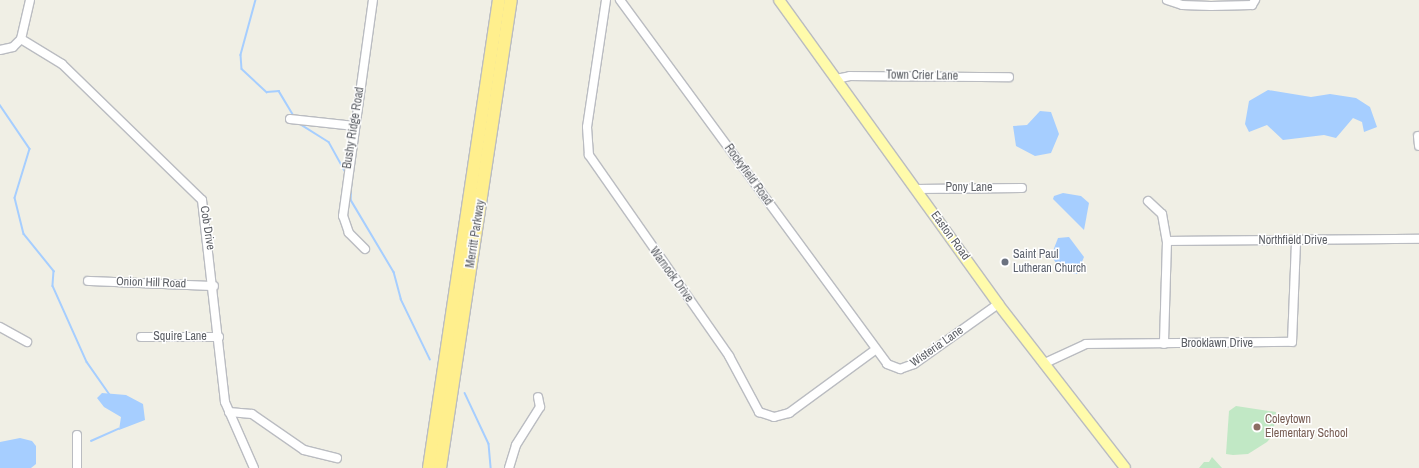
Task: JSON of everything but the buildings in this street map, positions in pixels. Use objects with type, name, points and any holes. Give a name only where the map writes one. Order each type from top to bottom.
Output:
[{"type":"highway","name":"Merritt Parkway","points":[[429,468],[499,0]]},
{"type":"highway","name":"Merritt Parkway","points":[[440,468],[511,0]]},
{"type":"main road","name":"Easton Road","points":[[779,0],[998,304],[1125,468]]},
{"type":"street","points":[[0,50],[13,47],[22,39],[30,0]]},
{"type":"street","name":"Bushy Ridge Road","points":[[365,249],[349,233],[343,220],[354,126],[373,0]]},
{"type":"street","name":"Warnock Drive","points":[[606,0],[588,117],[590,155],[729,356],[759,412],[774,417],[789,413],[875,350]]},
{"type":"street","name":"Rockyfield Road","points":[[620,0],[875,350]]},
{"type":"street","points":[[1167,0],[1182,5],[1211,6],[1252,5],[1255,0]]},
{"type":"street","name":"Cob Drive","points":[[22,39],[62,64],[201,198],[206,212],[219,337],[229,412],[254,468]]},
{"type":"street","name":"Town Crier Lane","points":[[836,79],[850,76],[1007,77]]},
{"type":"street","points":[[294,119],[354,126]]},
{"type":"street","points":[[1418,136],[1419,146]]},
{"type":"street","name":"Pony Lane","points":[[916,189],[1022,188]]},
{"type":"street","points":[[1148,201],[1160,209],[1166,241],[1164,344]]},
{"type":"street","name":"Northfield Drive","points":[[1166,241],[1296,242],[1419,239]]},
{"type":"street","name":"Brooklawn Drive","points":[[1045,363],[1079,345],[1292,342],[1296,242]]},
{"type":"street","name":"Onion Hill Road","points":[[88,281],[214,286]]},
{"type":"street","name":"Wisteria Lane","points":[[875,350],[889,366],[906,368],[998,304]]},
{"type":"street","points":[[0,327],[27,342]]},
{"type":"street","name":"Squire Lane","points":[[141,337],[219,337]]},
{"type":"street","points":[[509,468],[516,444],[540,407],[538,397]]},
{"type":"street","points":[[229,412],[252,414],[304,450],[338,458]]},
{"type":"street","points":[[77,435],[77,468]]},
{"type":"green space","points":[[1236,406],[1276,412],[1273,435],[1267,442],[1248,454],[1226,454],[1229,411]]},
{"type":"green space","points":[[1212,457],[1222,468],[1199,468],[1204,462],[1209,462]]},
{"type":"water","points":[[1268,90],[1311,97],[1330,94],[1356,98],[1370,107],[1377,127],[1364,132],[1362,122],[1353,118],[1336,138],[1324,135],[1283,140],[1267,125],[1249,132],[1245,124],[1249,101]]},
{"type":"water","points":[[1040,111],[1051,112],[1059,134],[1051,153],[1035,156],[1016,146],[1013,126],[1027,125]]},
{"type":"water","points":[[1063,193],[1081,196],[1089,203],[1084,230],[1053,199],[1054,196]]},
{"type":"water","points":[[1069,237],[1084,257],[1077,274],[1062,271],[1051,256],[1058,238]]},
{"type":"water","points":[[102,393],[126,395],[143,404],[145,420],[119,430],[121,417],[104,407],[97,398]]},
{"type":"water","points":[[20,438],[32,441],[36,446],[36,464],[31,468],[0,468],[0,442]]},
{"type":"waterway","points":[[256,0],[241,55],[242,69],[267,92],[279,91],[294,116]]},
{"type":"waterway","points":[[0,105],[30,149],[15,198],[24,234],[54,271],[53,286],[87,362],[109,394]]},
{"type":"waterway","points":[[300,124],[329,142],[345,171]]},
{"type":"waterway","points":[[352,177],[351,200],[394,272],[401,299],[430,359]]},
{"type":"waterway","points":[[465,393],[489,444],[491,468]]},
{"type":"waterway","points":[[91,441],[118,429]]},
{"type":"place","name":"Saint Paul Lutheran Church","points":[[1005,262]]},
{"type":"place","name":"Coleytown Elementary School","points":[[1257,427]]}]
